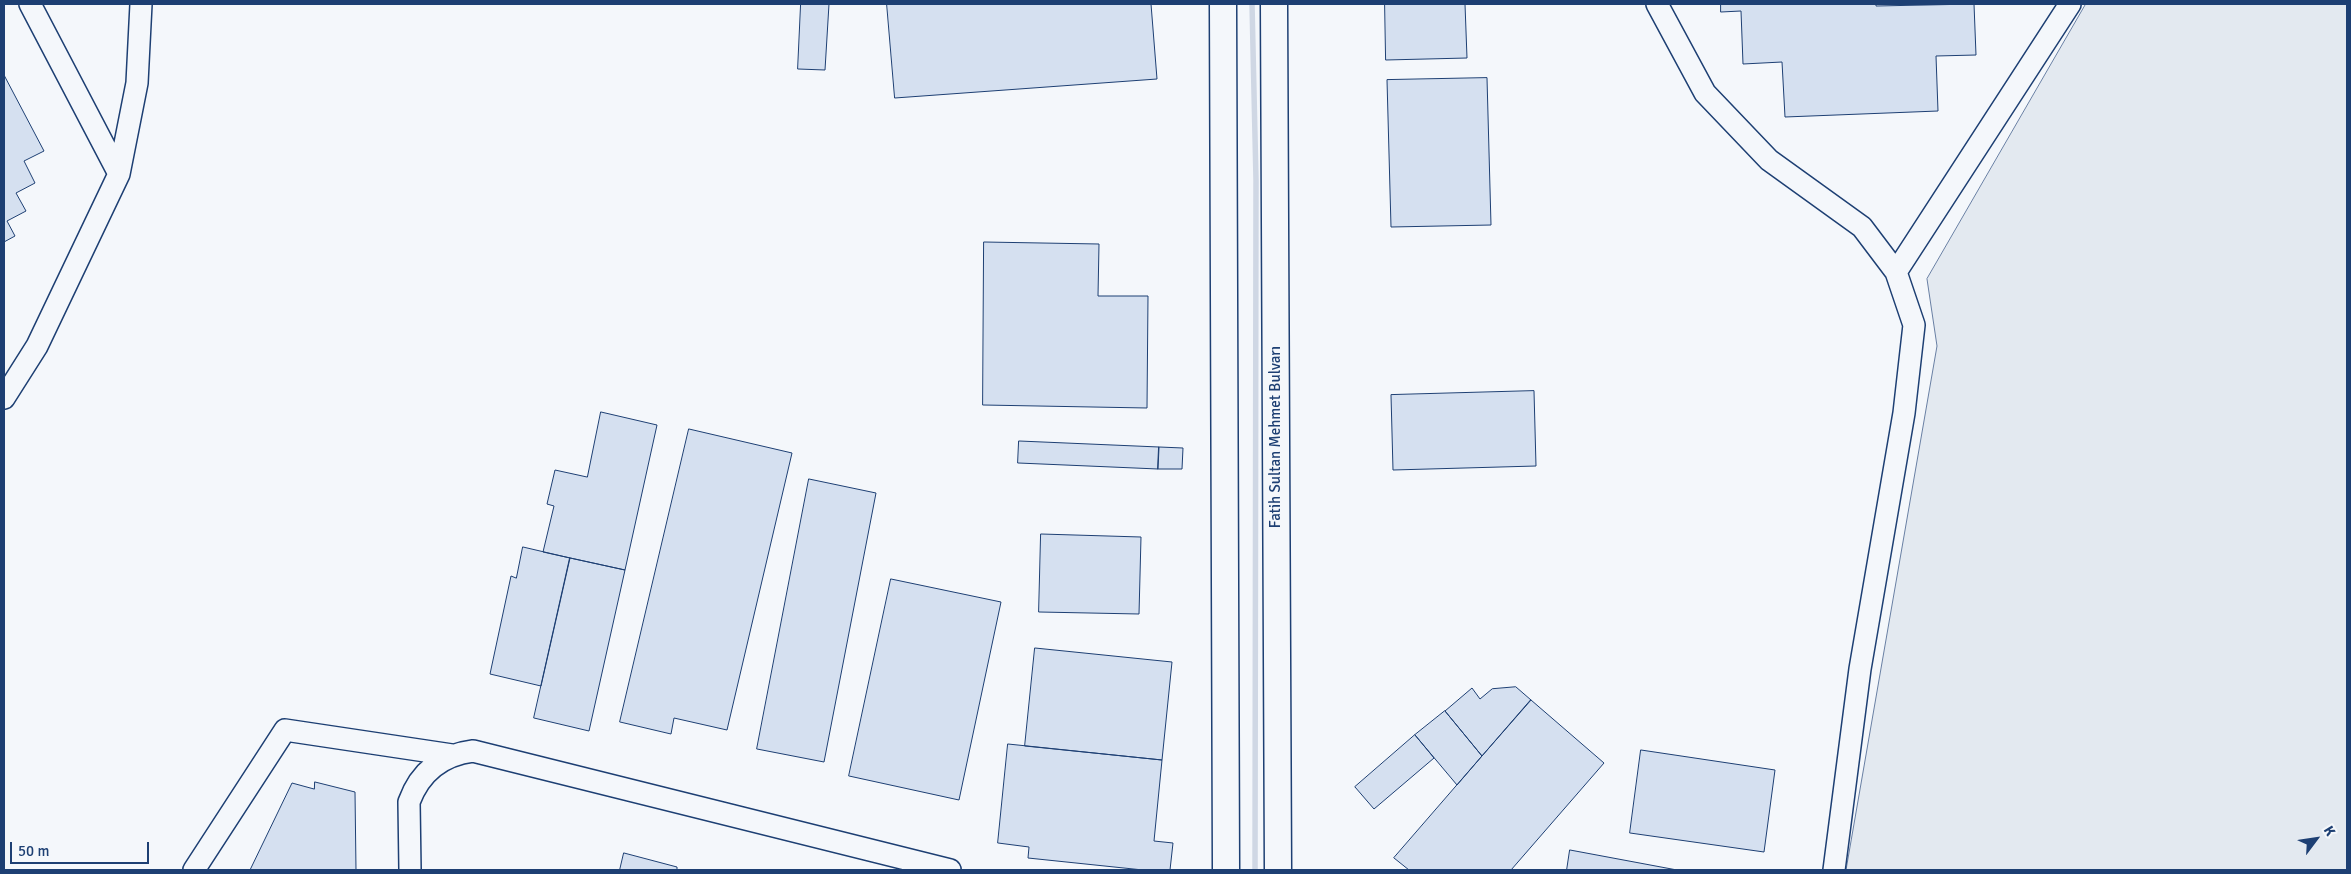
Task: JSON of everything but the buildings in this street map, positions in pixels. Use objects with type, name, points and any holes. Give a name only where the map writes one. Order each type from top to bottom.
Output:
[{"type":"main road","points":[[1223,4],[1226,870]]},
{"type":"main road","name":"Fatih Sultan Mehmet Bulvarı","points":[[1274,4],[1278,870]]},
{"type":"street","points":[[30,4],[119,174]]},
{"type":"street","points":[[4,398],[37,346],[119,174],[137,82],[142,4]]},
{"type":"street","points":[[1657,4],[1705,93],[1769,160],[1862,228],[1896,272],[1914,325],[1904,412],[1860,669],[1834,870]]},
{"type":"street","points":[[1896,272],[2070,4]]},
{"type":"street","points":[[194,870],[285,730],[452,755]]},
{"type":"street","points":[[410,870],[409,802],[418,782],[433,765],[452,755],[473,751],[950,870]]},
{"type":"shaded area","points":[[2086,4],[2347,4],[2347,870],[1846,870],[1937,346],[1927,279]]},
{"type":"waterway","points":[[1252,4],[1256,180],[1255,870]]}]
